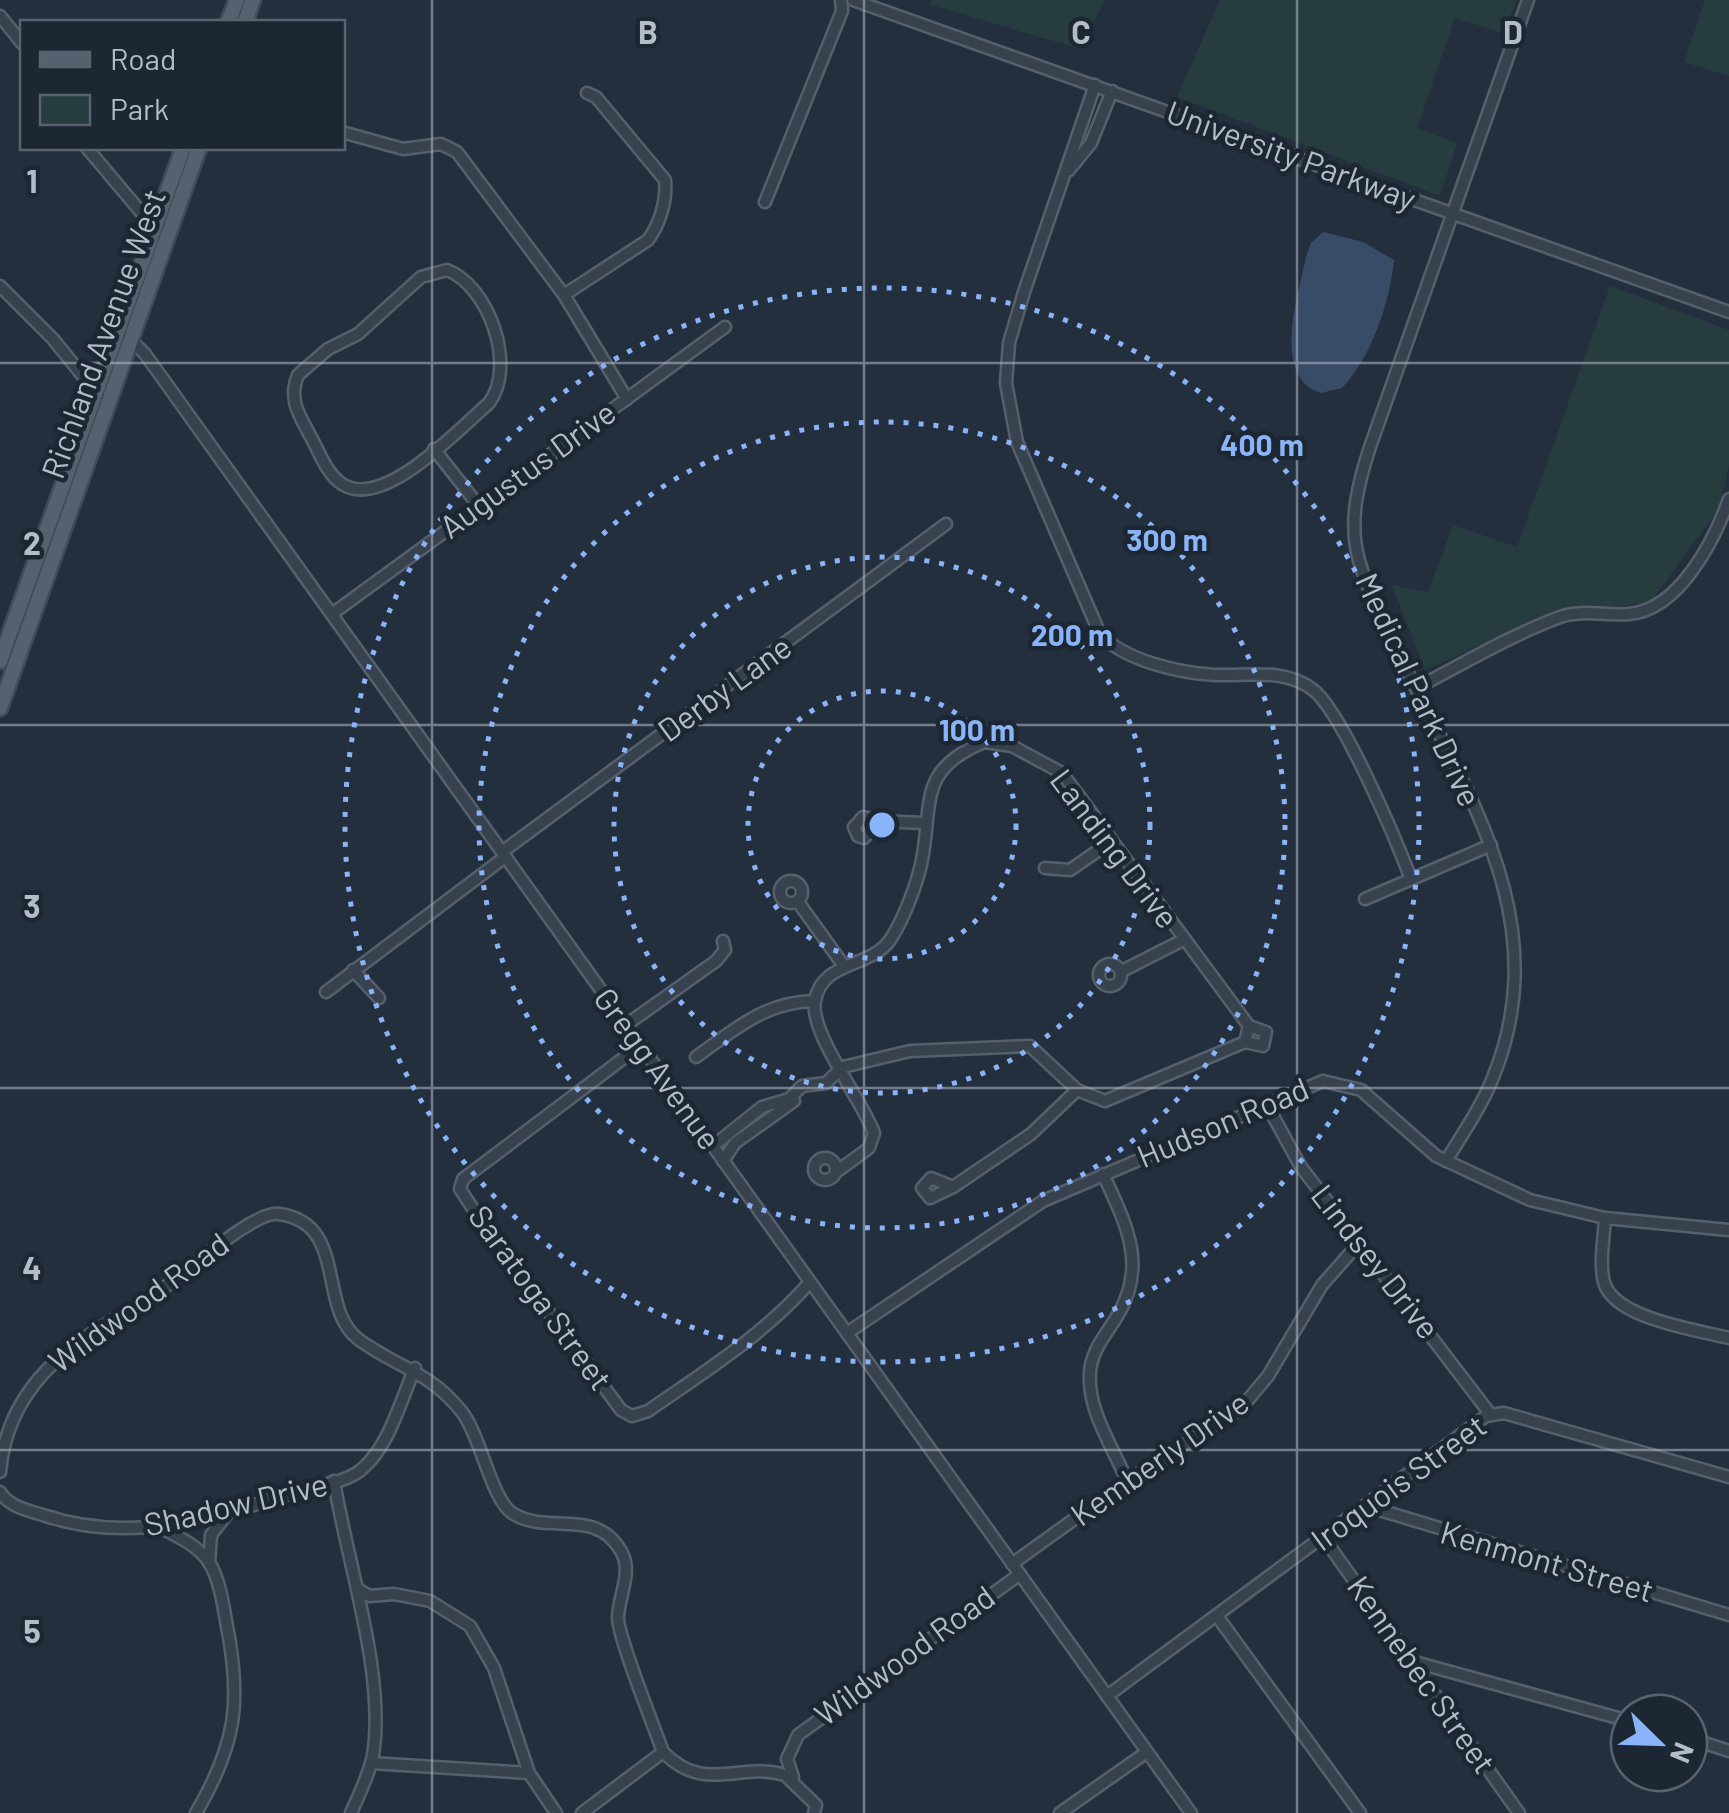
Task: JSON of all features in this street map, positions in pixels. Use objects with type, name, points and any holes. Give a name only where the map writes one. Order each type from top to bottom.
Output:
[{"type":"main road","name":"Richland Avenue West","points":[[0,708],[163,225],[182,150]]},
{"type":"main road","name":"Richland Avenue West","points":[[163,225],[198,150]]},
{"type":"main road","name":"Richland Avenue West","points":[[0,660],[103,398]]},
{"type":"street","points":[[765,202],[842,11],[841,0]]},
{"type":"street","name":"University Parkway","points":[[853,0],[1729,312]]},
{"type":"street","name":"Medical Park Drive","points":[[1446,1161],[1493,1077],[1514,998],[1513,918],[1491,845],[1364,578],[1353,544],[1352,518],[1370,447],[1528,0]]},
{"type":"street","points":[[0,16],[20,41]]},
{"type":"street","points":[[1094,85],[1009,343],[1006,399],[1017,442],[1097,630],[1120,650],[1157,662],[1212,674],[1281,677],[1317,692],[1334,715],[1410,879]]},
{"type":"street","points":[[1065,174],[1091,143],[1112,92]]},
{"type":"street","points":[[564,296],[648,240],[656,230],[666,192],[665,180],[596,97],[587,93]]},
{"type":"street","points":[[345,133],[403,149],[442,144],[458,152],[564,296],[628,399]]},
{"type":"street","points":[[90,150],[145,217],[163,225]]},
{"type":"street","points":[[439,270],[459,276],[485,312],[499,342],[502,372],[489,403],[434,448],[396,481],[378,490],[352,488],[328,469],[293,395],[298,375],[307,365],[358,334],[421,276],[439,270]]},
{"type":"street","points":[[0,286],[43,328],[103,398]]},
{"type":"street","name":"Augustus Drive","points":[[332,614],[725,327]]},
{"type":"street","name":"Gregg Avenue","points":[[124,334],[332,614],[1191,1813]]},
{"type":"street","points":[[434,448],[478,505]]},
{"type":"street","points":[[1416,688],[1564,616],[1631,614],[1656,608],[1672,595],[1718,528],[1729,499]]},
{"type":"street","name":"Derby Lane","points":[[326,992],[946,524]]},
{"type":"street","name":"Landing Drive","points":[[814,1002],[826,981],[844,966],[871,956],[892,939],[920,870],[931,787],[944,770],[973,747],[994,742],[1056,767],[1249,1026]]},
{"type":"street","points":[[879,821],[924,823]]},
{"type":"street","points":[[1045,868],[1070,870],[1112,841]]},
{"type":"street","points":[[1365,899],[1491,845]]},
{"type":"street","points":[[798,902],[844,966]]},
{"type":"street","points":[[1122,971],[1184,940]]},
{"type":"street","points":[[626,1025],[716,961],[724,950],[724,941]]},
{"type":"street","points":[[354,970],[380,998]]},
{"type":"street","points":[[696,1057],[754,1014],[794,1002],[814,1002],[822,1039],[843,1067],[874,1132],[866,1150],[839,1170]]},
{"type":"street","points":[[713,1146],[755,1111],[789,1099],[802,1086],[826,1083],[843,1067],[910,1051],[1022,1044],[1036,1048],[1078,1090],[1094,1099],[1111,1100],[1245,1042],[1258,1047],[1267,1039],[1264,1029],[1249,1026],[1245,1042]]},
{"type":"street","name":"Saratoga Street","points":[[641,1046],[469,1173],[460,1185],[621,1410],[636,1416],[664,1400],[788,1308],[810,1282]]},
{"type":"street","name":"Hudson Road","points":[[847,1334],[1043,1201],[1323,1082],[1342,1083],[1368,1095],[1417,1142],[1446,1161],[1530,1200],[1606,1218],[1729,1230]]},
{"type":"street","points":[[723,1161],[735,1143],[792,1104],[802,1086]]},
{"type":"street","points":[[953,1187],[1031,1134],[1078,1090]]},
{"type":"street","name":"Lindsey Drive","points":[[1267,1105],[1301,1167],[1491,1415]]},
{"type":"street","points":[[1103,1174],[1127,1226],[1136,1266],[1122,1308],[1095,1352],[1090,1379],[1097,1414],[1128,1480]]},
{"type":"street","name":"Wildwood Road","points":[[0,1472],[5,1435],[21,1401],[45,1370],[88,1333],[169,1288],[246,1223],[264,1215],[292,1217],[318,1236],[347,1327],[364,1343],[415,1368],[442,1389],[469,1423],[508,1508],[523,1517],[596,1528],[610,1536],[620,1550],[626,1565],[618,1626],[664,1752]]},
{"type":"street","points":[[1606,1218],[1602,1278],[1613,1299],[1632,1311],[1729,1338]]},
{"type":"street","name":"Kemberly Drive","points":[[1016,1569],[1128,1480],[1218,1425],[1251,1398],[1310,1302],[1360,1242]]},
{"type":"street","name":"Shadow Drive","points":[[0,1494],[32,1512],[86,1529],[158,1526],[228,1512],[334,1482],[358,1473],[370,1462],[415,1368]]},
{"type":"street","name":"Iroquois Street","points":[[1107,1696],[1491,1415],[1504,1413],[1729,1477]]},
{"type":"street","points":[[334,1482],[358,1589],[372,1693],[371,1763],[351,1813]]},
{"type":"street","name":"Kenmont Street","points":[[1366,1506],[1729,1615]]},
{"type":"street","points":[[196,1813],[219,1773],[234,1726],[232,1653],[209,1563],[211,1535],[228,1512]]},
{"type":"street","points":[[158,1526],[189,1543],[209,1563]]},
{"type":"street","name":"Kennebec Street","points":[[1323,1537],[1519,1813]]},
{"type":"street","name":"Wildwood Road","points":[[796,1782],[786,1760],[798,1735],[1016,1569]]},
{"type":"street","points":[[358,1589],[369,1596],[394,1594],[430,1601],[470,1626],[494,1668],[528,1773],[556,1813]]},
{"type":"street","points":[[1217,1616],[1360,1813]]},
{"type":"street","points":[[1411,1661],[1609,1715]]},
{"type":"street","points":[[582,1813],[664,1752],[675,1764],[703,1775],[772,1772],[796,1782],[816,1805],[814,1813]]},
{"type":"street","points":[[1060,1813],[1147,1752]]},
{"type":"street","points":[[371,1763],[528,1773]]},
{"type":"green space","points":[[932,0],[1105,0],[1080,49],[929,4]]},
{"type":"green space","points":[[1220,0],[1517,0],[1503,33],[1455,18],[1417,128],[1457,143],[1440,196],[1177,97]]},
{"type":"green space","points":[[1705,0],[1729,0],[1729,76],[1684,62]]},
{"type":"green space","points":[[1610,286],[1729,330],[1729,464],[1719,509],[1650,603],[1557,611],[1425,670],[1392,585],[1428,592],[1453,525],[1517,547]]},
{"type":"water","points":[[1323,232],[1363,242],[1394,260],[1383,311],[1362,361],[1342,388],[1321,393],[1305,384],[1296,370],[1292,332],[1306,257],[1311,243]]}]
